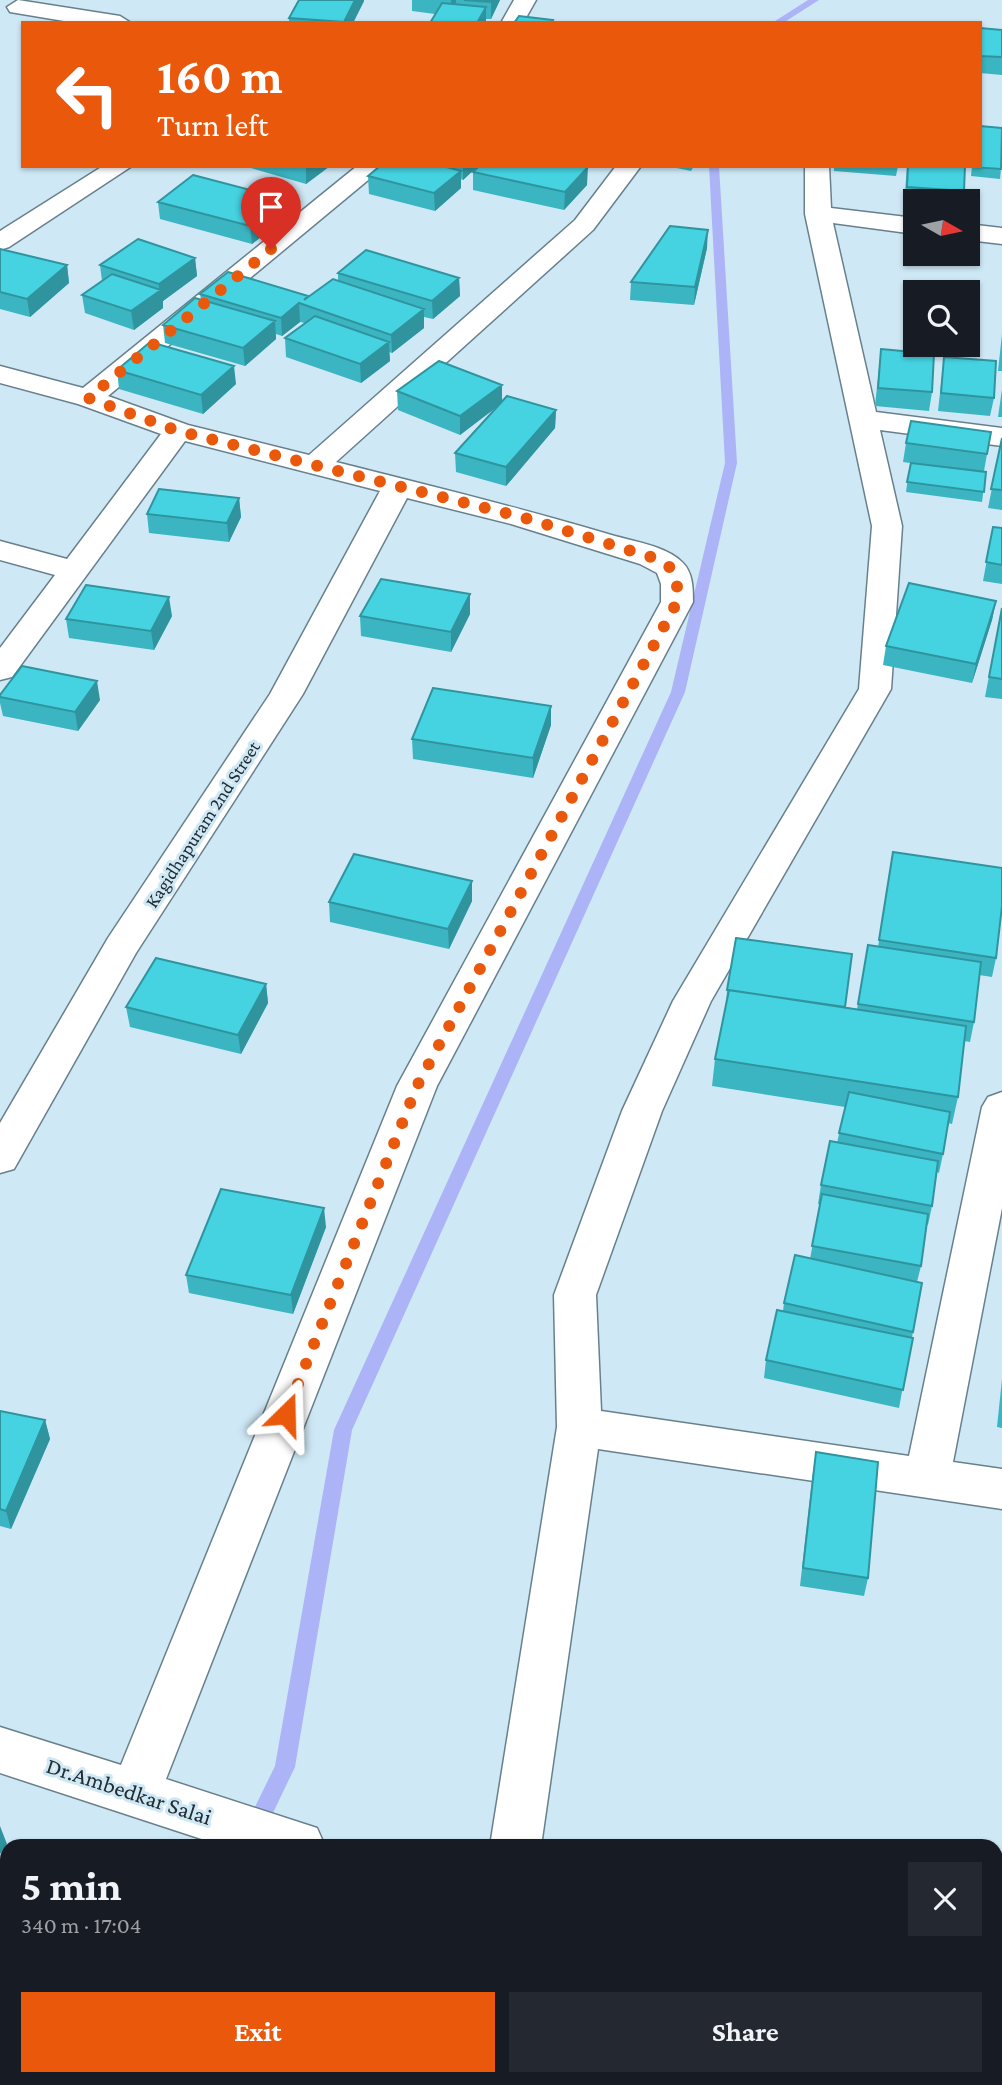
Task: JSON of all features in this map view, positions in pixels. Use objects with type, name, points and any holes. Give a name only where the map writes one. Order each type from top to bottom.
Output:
[{"type":"street","points":[[513,21],[525,0]]},
{"type":"street","points":[[18,7],[107,21]]},
{"type":"street","points":[[0,242],[117,168]]},
{"type":"street","points":[[88,398],[371,168]]},
{"type":"street","points":[[315,465],[584,225],[627,168]]},
{"type":"street","points":[[516,1839],[579,1427],[575,1295],[642,1111],[692,1001],[875,689],[887,526],[818,214],[817,168]]},
{"type":"street","points":[[818,214],[903,225]]},
{"type":"street","points":[[980,233],[1002,236]]},
{"type":"street","points":[[0,374],[88,398],[178,431],[522,517],[651,557],[671,568],[677,584],[677,602],[417,1086],[135,1793]]},
{"type":"street","points":[[865,419],[1002,437]]},
{"type":"street","points":[[0,670],[178,431]]},
{"type":"street","name":"Kagidhapuram 2nd Street","points":[[0,1158],[121,947],[286,694],[398,486]]},
{"type":"street","points":[[0,550],[74,571]]},
{"type":"street","points":[[927,1477],[1002,1107]]},
{"type":"street","points":[[579,1427],[1002,1489]]},
{"type":"street","name":"Dr.Ambedkar Salai","points":[[0,1750],[277,1839]]},
{"type":"building","points":[[299,0],[355,0],[344,21],[289,18]]},
{"type":"building","points":[[442,3],[486,7],[478,21],[431,21]]},
{"type":"building","points":[[519,16],[553,20],[552,21],[515,21]]},
{"type":"building","points":[[982,28],[1002,30],[1002,57],[982,56]]},
{"type":"building","points":[[982,126],[1002,128],[1001,169],[982,168]]},
{"type":"building","points":[[378,168],[450,168],[461,171],[434,193],[368,176]]},
{"type":"building","points":[[477,168],[587,168],[565,192],[473,172]]},
{"type":"building","points":[[908,168],[965,168],[964,189],[907,187]]},
{"type":"building","points":[[193,175],[285,199],[250,226],[158,202]]},
{"type":"building","points":[[670,226],[708,230],[695,287],[631,282]]},
{"type":"building","points":[[138,239],[195,258],[159,284],[100,265]]},
{"type":"building","points":[[0,249],[67,265],[27,299],[0,292]]},
{"type":"building","points":[[366,250],[459,278],[432,301],[338,273]]},
{"type":"building","points":[[228,272],[308,296],[304,300],[333,279],[424,309],[391,335],[299,303],[281,318],[200,294]]},
{"type":"building","points":[[112,274],[161,290],[131,311],[82,295]]},
{"type":"building","points":[[195,298],[275,321],[243,348],[163,325]]},
{"type":"building","points":[[315,316],[389,342],[360,364],[285,338]]},
{"type":"building","points":[[150,342],[234,366],[201,395],[117,370]]},
{"type":"building","points":[[881,349],[903,351],[903,357],[934,357],[932,392],[878,388]]},
{"type":"building","points":[[944,357],[996,361],[994,398],[941,393]]},
{"type":"building","points":[[439,361],[502,385],[460,416],[397,391]]},
{"type":"building","points":[[507,396],[556,410],[506,467],[455,453]]},
{"type":"building","points":[[911,421],[991,432],[987,454],[906,443]]},
{"type":"building","points":[[1002,438],[1002,490],[991,489]]},
{"type":"building","points":[[911,463],[986,472],[984,492],[907,482]]},
{"type":"building","points":[[159,489],[239,498],[227,523],[147,514]]},
{"type":"building","points":[[993,527],[1002,528],[1002,565],[986,562]]},
{"type":"building","points":[[381,579],[470,594],[451,632],[360,616]]},
{"type":"building","points":[[909,583],[996,601],[976,664],[886,646]]},
{"type":"building","points":[[86,585],[169,597],[151,631],[66,619]]},
{"type":"building","points":[[1002,608],[1002,679],[989,677]]},
{"type":"building","points":[[22,666],[97,681],[75,712],[0,697]]},
{"type":"building","points":[[433,688],[551,706],[533,758],[412,739]]},
{"type":"building","points":[[893,852],[1002,868],[1002,906],[996,958],[879,940]]},
{"type":"building","points":[[354,854],[472,881],[448,929],[329,902]]},
{"type":"building","points":[[736,938],[852,954],[845,1007],[727,990]]},
{"type":"building","points":[[868,945],[981,962],[974,1022],[858,1004]]},
{"type":"building","points":[[156,958],[266,984],[238,1035],[126,1007]]},
{"type":"building","points":[[729,990],[966,1026],[958,1097],[715,1059]]},
{"type":"building","points":[[849,1092],[950,1112],[943,1154],[839,1133]]},
{"type":"building","points":[[830,1141],[938,1161],[932,1206],[821,1185]]},
{"type":"building","points":[[221,1189],[324,1208],[291,1295],[186,1275]]},
{"type":"building","points":[[822,1194],[928,1214],[921,1266],[812,1246]]},
{"type":"building","points":[[795,1255],[922,1283],[913,1332],[784,1303]]},
{"type":"building","points":[[777,1310],[913,1338],[903,1390],[766,1360]]},
{"type":"building","points":[[0,1411],[45,1420],[6,1511],[0,1509]]},
{"type":"building","points":[[816,1452],[878,1462],[868,1578],[803,1568]]},
{"type":"waterway","points":[[779,21],[814,0]]},
{"type":"waterway","points":[[249,1839],[285,1767],[343,1430],[678,692],[731,463],[714,168]]},
{"type":"route","points":[[271,249],[88,398],[178,431],[522,517],[651,557],[671,568],[677,584],[677,602],[417,1086],[286,1414]]}]
